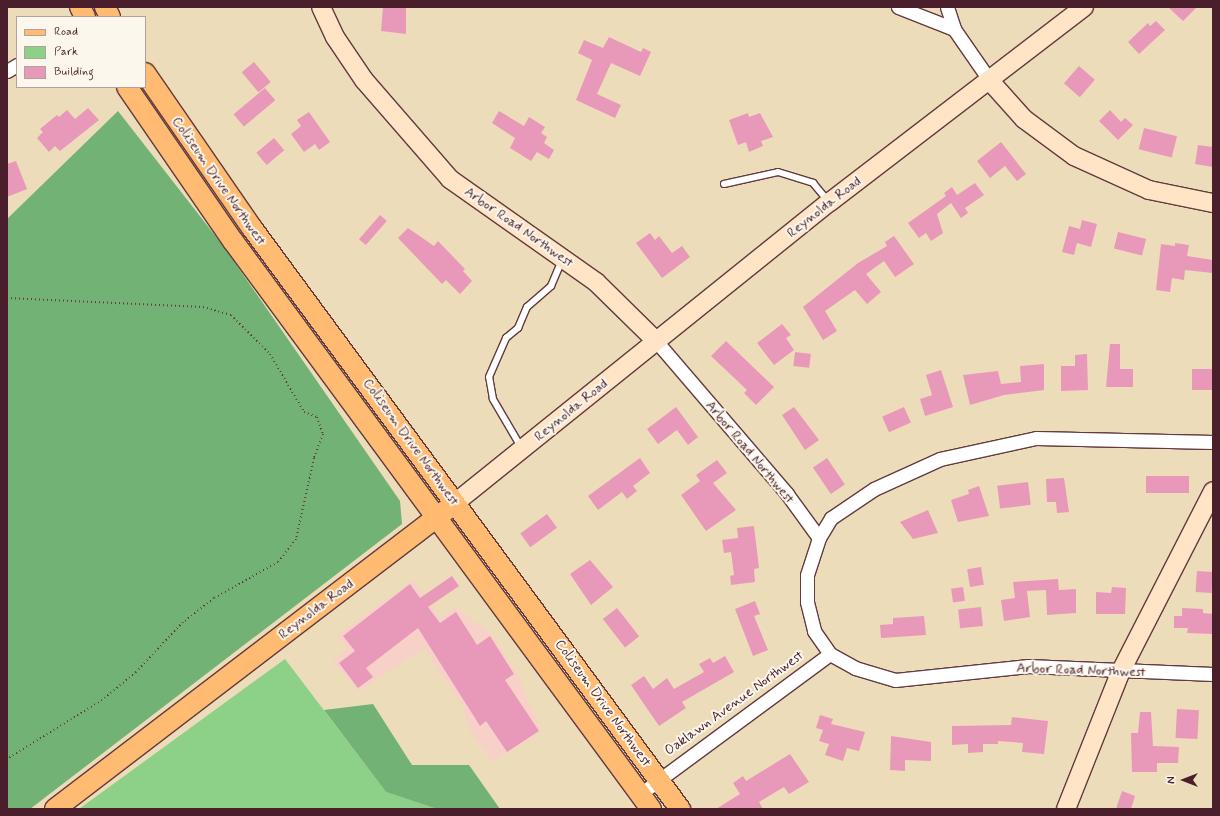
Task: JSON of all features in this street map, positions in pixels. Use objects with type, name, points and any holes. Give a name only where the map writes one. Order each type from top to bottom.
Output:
[{"type":"main road","points":[[80,7],[84,16]]},
{"type":"main road","points":[[105,7],[110,16]]},
{"type":"main road","name":"Arbor Road Northwest","points":[[321,7],[335,37],[364,80],[418,145],[450,179],[596,282],[656,341]]},
{"type":"main road","name":"Reynolda Road","points":[[55,809],[455,503],[830,202],[990,81],[1084,7]]},
{"type":"main road","name":"Coliseum Drive Northwest","points":[[146,74],[252,228],[680,809]]},
{"type":"main road","points":[[990,81],[1024,119],[1074,156],[1149,190],[1213,203]]},
{"type":"main road","name":"Coliseum Drive Northwest","points":[[128,88],[233,242],[437,516],[648,805]]},
{"type":"main road","points":[[1066,809],[1121,671],[1213,491]]},
{"type":"street","points":[[898,7],[954,29]]},
{"type":"street","points":[[947,7],[954,29],[990,81]]},
{"type":"street","points":[[7,70],[16,66]]},
{"type":"street","name":"Arbor Road Northwest","points":[[656,341],[787,494],[819,538],[807,576],[807,602],[814,631],[830,654],[855,668],[895,680],[1028,666],[1213,674]]},
{"type":"street","points":[[819,538],[831,518],[874,489],[965,451],[1036,438],[1213,442]]},
{"type":"street","name":"Oaklawn Avenue Northwest","points":[[648,805],[658,778],[830,654]]},
{"type":"lane","points":[[724,184],[778,172],[813,183],[830,202]]},
{"type":"lane","points":[[522,449],[498,409],[489,377],[506,338],[522,323],[526,307],[551,286],[562,258]]},
{"type":"path","points":[[7,298],[203,307],[231,315],[270,354],[304,412],[317,417],[323,434],[314,458],[296,539],[278,562],[214,598],[183,622],[136,672],[102,700],[7,759]]},
{"type":"shaded area","points":[[413,580],[441,620],[455,607],[490,633],[517,673],[541,731],[493,762],[471,733],[462,705],[423,648],[358,692],[332,660],[347,649],[338,635]]},
{"type":"green space","points":[[118,111],[224,247],[400,501],[402,524],[30,809],[7,809],[7,219]]},
{"type":"green space","points":[[285,659],[386,792],[437,809],[79,809]]},
{"type":"green space","points":[[373,704],[412,765],[469,765],[500,809],[437,809],[386,792],[324,710]]},
{"type":"building","points":[[383,7],[406,7],[406,34],[381,31]]},
{"type":"building","points":[[1168,7],[1197,7],[1183,21]]},
{"type":"building","points":[[1156,21],[1165,30],[1139,54],[1128,42],[1148,23],[1150,26]]},
{"type":"building","points":[[609,37],[641,52],[643,48],[651,52],[640,76],[611,63],[597,94],[621,105],[615,118],[576,100],[592,60],[578,53],[584,40],[603,48]]},
{"type":"building","points":[[254,62],[271,82],[258,92],[242,72]]},
{"type":"building","points":[[1079,66],[1095,80],[1080,97],[1064,83]]},
{"type":"building","points":[[265,88],[275,100],[244,127],[234,114]]},
{"type":"building","points":[[88,108],[99,120],[60,151],[55,146],[49,152],[37,138],[43,132],[40,129],[57,115],[59,117],[67,110],[75,119]]},
{"type":"building","points":[[1110,110],[1121,122],[1125,118],[1133,125],[1118,140],[1099,121]]},
{"type":"building","points":[[499,111],[524,126],[529,117],[545,127],[541,133],[547,137],[544,143],[554,150],[549,159],[537,152],[531,161],[510,148],[515,138],[492,123]]},
{"type":"building","points":[[309,112],[330,142],[319,150],[315,144],[304,152],[291,134],[301,126],[297,120]]},
{"type":"building","points":[[748,113],[749,117],[760,113],[773,137],[761,141],[763,146],[749,152],[746,142],[738,145],[729,120]]},
{"type":"building","points":[[1144,128],[1177,136],[1172,158],[1139,149]]},
{"type":"building","points":[[274,138],[284,150],[267,165],[256,153]]},
{"type":"building","points":[[1001,142],[1026,174],[1017,181],[1005,166],[990,178],[977,161]]},
{"type":"building","points":[[1198,145],[1213,147],[1213,167],[1195,164]]},
{"type":"building","points":[[16,161],[27,189],[7,197],[7,164]]},
{"type":"building","points":[[975,183],[984,195],[965,208],[968,213],[961,218],[951,203],[937,214],[943,233],[931,241],[926,233],[919,238],[908,223],[946,196],[944,193],[952,187],[957,195]]},
{"type":"building","points":[[380,215],[387,221],[366,245],[359,239]]},
{"type":"building","points":[[1082,220],[1097,224],[1091,247],[1077,243],[1074,255],[1062,252],[1069,226],[1080,229]]},
{"type":"building","points":[[408,228],[434,246],[438,241],[465,269],[463,271],[472,281],[460,294],[446,280],[442,284],[398,238]]},
{"type":"building","points":[[1118,232],[1146,239],[1142,256],[1114,248]]},
{"type":"building","points":[[650,233],[655,240],[659,236],[672,253],[682,246],[690,257],[662,278],[636,243]]},
{"type":"building","points":[[894,236],[914,264],[895,277],[884,261],[866,274],[881,292],[867,304],[855,290],[825,311],[837,331],[823,340],[803,307],[858,263],[887,246],[885,242]]},
{"type":"building","points":[[1175,243],[1189,245],[1187,256],[1213,260],[1213,273],[1185,270],[1184,280],[1172,278],[1170,292],[1156,290],[1161,244],[1175,246]]},
{"type":"building","points":[[782,324],[791,335],[786,338],[794,350],[774,365],[757,343]]},
{"type":"building","points":[[726,341],[774,387],[756,405],[744,393],[747,390],[711,356]]},
{"type":"building","points":[[1110,344],[1120,344],[1120,369],[1133,369],[1133,387],[1106,387]]},
{"type":"building","points":[[795,352],[811,354],[809,368],[793,366]]},
{"type":"building","points":[[1087,354],[1088,390],[1061,391],[1061,366],[1075,366],[1075,355]]},
{"type":"building","points":[[1044,364],[1044,390],[1004,395],[970,405],[963,375],[998,371],[1001,384],[1021,382],[1020,366]]},
{"type":"building","points":[[1192,369],[1213,369],[1213,390],[1192,390]]},
{"type":"building","points":[[941,370],[953,407],[925,416],[920,399],[932,395],[926,375]]},
{"type":"building","points":[[676,407],[698,437],[688,445],[677,430],[658,444],[647,429]]},
{"type":"building","points":[[794,407],[819,440],[805,450],[782,415]]},
{"type":"building","points":[[904,407],[911,423],[889,432],[882,417]]},
{"type":"building","points":[[640,458],[650,473],[633,486],[637,491],[627,499],[622,492],[598,510],[588,496]]},
{"type":"building","points":[[827,458],[845,485],[831,494],[813,468]]},
{"type":"building","points":[[717,460],[727,473],[713,483],[736,510],[706,531],[681,495],[700,481],[696,475]]},
{"type":"building","points":[[1146,476],[1189,476],[1189,493],[1146,493]]},
{"type":"building","points":[[1064,478],[1069,512],[1057,513],[1056,502],[1047,502],[1046,479]]},
{"type":"building","points":[[1028,482],[1031,505],[1000,509],[997,486]]},
{"type":"building","points":[[979,486],[989,516],[958,522],[951,500],[969,494],[968,490]]},
{"type":"building","points":[[928,510],[938,533],[913,539],[900,522]]},
{"type":"building","points":[[547,514],[557,528],[530,547],[520,533]]},
{"type":"building","points":[[754,526],[759,568],[754,569],[755,582],[731,585],[730,576],[734,575],[731,552],[724,553],[722,540],[738,538],[737,528]]},
{"type":"building","points":[[590,560],[613,587],[591,605],[570,574]]},
{"type":"building","points":[[981,567],[984,585],[970,587],[967,569]]},
{"type":"building","points":[[1197,571],[1213,572],[1211,593],[1196,592]]},
{"type":"building","points":[[452,576],[459,586],[428,607],[440,623],[456,612],[477,645],[490,636],[514,674],[505,680],[539,731],[507,752],[486,721],[480,726],[418,628],[366,668],[373,677],[358,688],[339,663],[355,651],[343,636],[410,584],[420,598]]},
{"type":"building","points":[[1058,579],[1059,590],[1076,589],[1076,613],[1047,615],[1046,590],[1027,591],[1030,617],[1004,621],[1001,600],[1015,598],[1013,582]]},
{"type":"building","points":[[963,587],[965,601],[953,603],[951,589]]},
{"type":"building","points":[[1112,587],[1126,588],[1125,614],[1096,614],[1096,592],[1111,593]]},
{"type":"building","points":[[755,601],[760,614],[754,616],[768,650],[753,656],[735,609]]},
{"type":"building","points":[[981,607],[983,626],[960,628],[958,609]]},
{"type":"building","points":[[617,608],[639,636],[625,647],[603,619]]},
{"type":"building","points":[[1182,608],[1203,609],[1203,613],[1213,614],[1213,634],[1187,633],[1188,628],[1174,628],[1174,616],[1182,616]]},
{"type":"building","points":[[924,616],[926,635],[881,638],[880,625],[893,624],[893,618]]},
{"type":"building","points":[[725,656],[734,672],[682,702],[686,708],[659,726],[631,685],[644,676],[653,689],[667,678],[674,689],[704,672],[699,664],[710,658],[713,663]]},
{"type":"building","points":[[1177,709],[1199,710],[1197,739],[1175,738]]},
{"type":"building","points":[[1140,712],[1151,712],[1153,746],[1179,747],[1178,763],[1157,763],[1157,772],[1132,772],[1131,733],[1138,733]]},
{"type":"building","points":[[820,715],[833,719],[831,724],[865,732],[859,751],[847,748],[843,761],[825,755],[829,744],[819,741],[823,730],[816,728]]},
{"type":"building","points":[[1012,717],[1048,721],[1044,754],[1022,752],[1023,743],[998,741],[998,744],[983,744],[983,752],[968,753],[968,744],[952,745],[952,726],[1011,725]]},
{"type":"building","points":[[891,736],[931,742],[931,761],[905,760],[905,771],[890,770]]},
{"type":"building","points":[[790,754],[809,782],[789,794],[784,787],[759,802],[763,809],[716,809],[740,794],[733,783],[743,776],[746,781]]},
{"type":"building","points":[[1122,791],[1135,796],[1131,809],[1116,809]]}]
